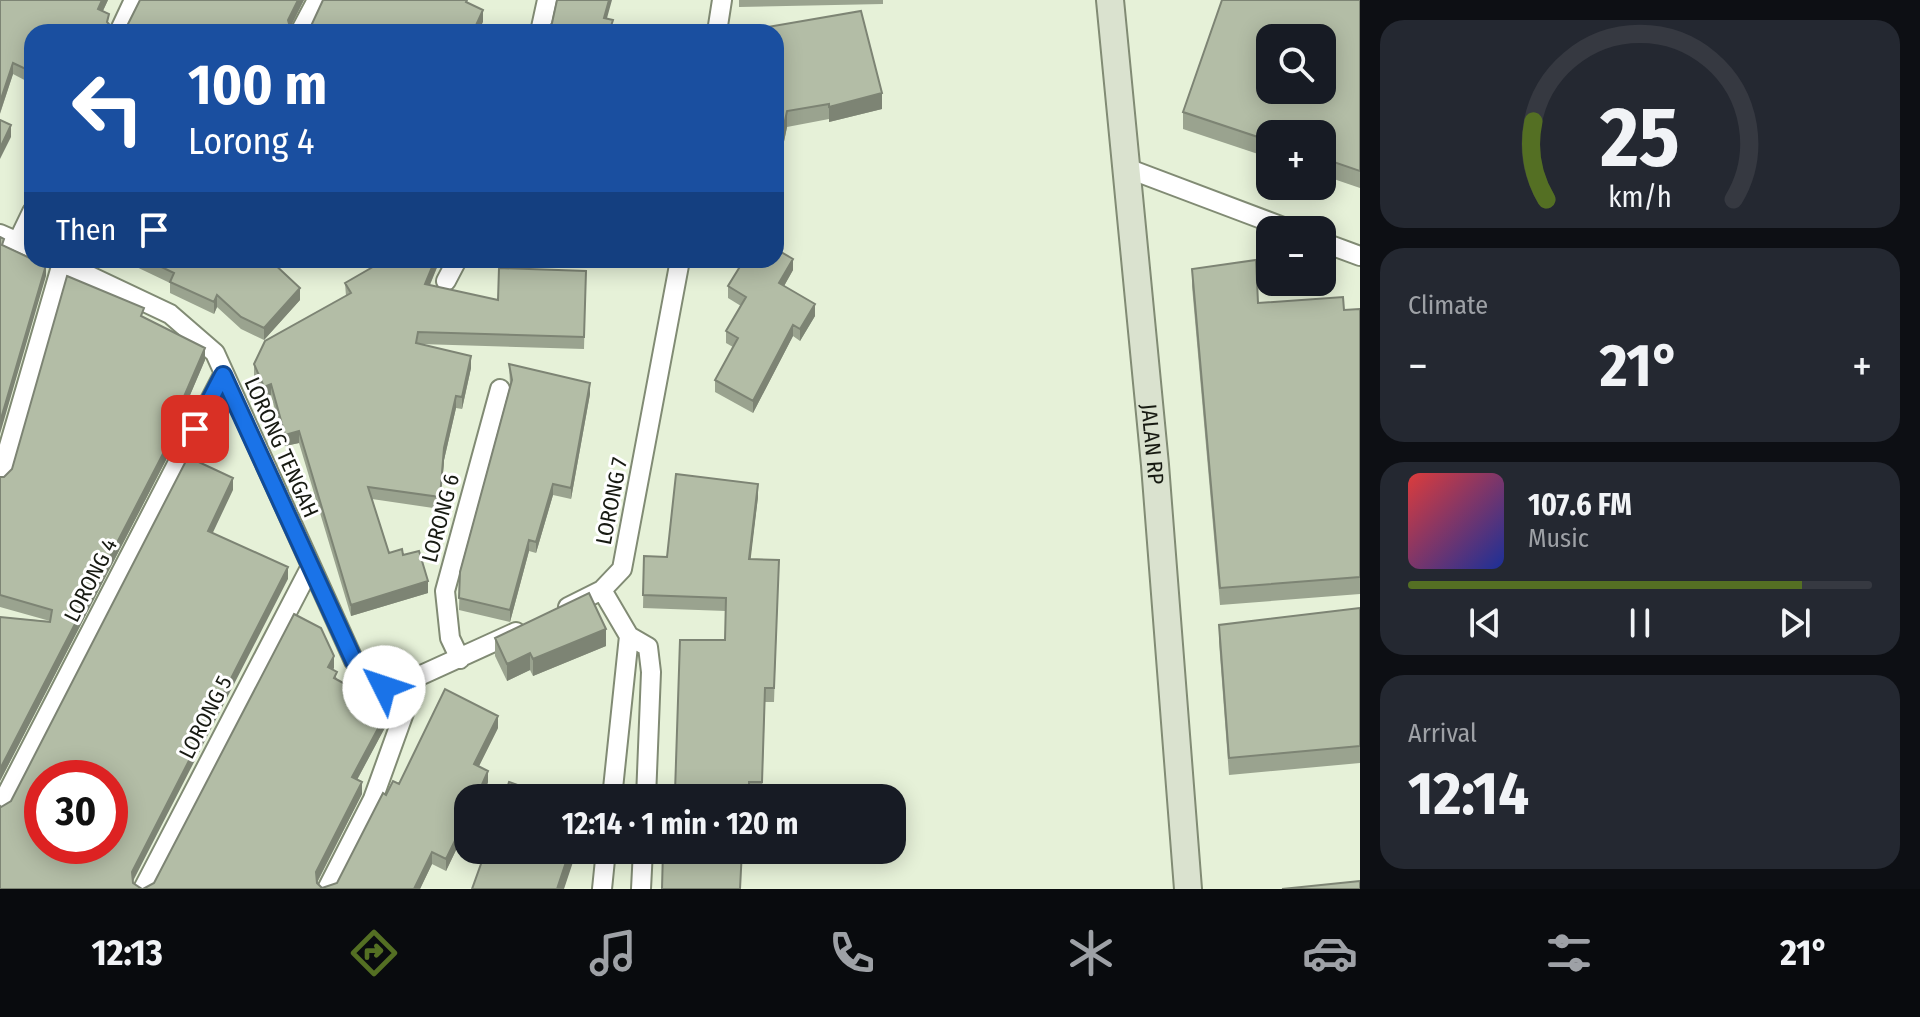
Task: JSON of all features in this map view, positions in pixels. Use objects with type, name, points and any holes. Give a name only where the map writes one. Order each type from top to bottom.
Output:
[{"type":"street","points":[[123,24],[134,0]]},
{"type":"street","points":[[304,24],[317,0]]},
{"type":"street","points":[[542,24],[547,0]]},
{"type":"street","points":[[718,24],[722,0]]},
{"type":"street","name":"JALAN RP","points":[[1110,0],[1155,465],[1188,889]]},
{"type":"street","points":[[1124,167],[1256,217]]},
{"type":"street","points":[[1336,247],[1360,256]]},
{"type":"street","points":[[0,477],[57,268]]},
{"type":"street","name":"LORONG TENGAH","points":[[74,268],[170,314],[215,353],[354,661],[366,676],[384,687],[417,677]]},
{"type":"street","points":[[446,281],[453,268]]},
{"type":"street","name":"LORONG 7","points":[[417,677],[602,590],[622,569],[630,540],[679,268]]},
{"type":"street","name":"LORONG 4","points":[[0,807],[223,375]]},
{"type":"street","name":"LORONG 6","points":[[460,659],[450,638],[445,591],[500,389]]},
{"type":"street","name":"LORONG 5","points":[[143,889],[310,568]]},
{"type":"street","points":[[602,590],[629,636],[648,647],[651,672],[647,784]]},
{"type":"street","points":[[613,784],[629,636]]},
{"type":"street","points":[[327,889],[373,799],[417,677]]},
{"type":"street","points":[[602,889],[605,864]]},
{"type":"street","points":[[641,889],[642,864]]},
{"type":"building","points":[[0,0],[102,0],[98,9],[109,14],[109,24],[24,24],[24,68],[13,63],[0,102]]},
{"type":"building","points":[[140,0],[298,0],[288,20],[289,24],[128,24]]},
{"type":"building","points":[[323,0],[467,0],[483,10],[477,24],[312,24]]},
{"type":"building","points":[[557,0],[609,0],[604,18],[613,20],[612,24],[552,23]]},
{"type":"building","points":[[1222,0],[1360,0],[1360,171],[1336,163],[1336,120],[1256,120],[1256,136],[1183,112]]},
{"type":"building","points":[[861,11],[882,93],[829,107],[829,104],[787,111],[784,125],[784,24]]},
{"type":"building","points":[[0,120],[11,125],[0,148]]},
{"type":"building","points":[[0,237],[4,239],[2,245],[24,255],[24,268],[45,268],[0,422]]},
{"type":"building","points":[[784,254],[793,259],[779,283],[815,304],[800,329],[793,325],[753,401],[715,380],[738,338],[726,331],[746,297],[728,286],[739,268],[784,268]]},
{"type":"building","points":[[1256,260],[1258,303],[1343,297],[1344,310],[1360,309],[1360,577],[1220,588],[1192,269]]},
{"type":"building","points":[[164,268],[279,268],[300,288],[264,328],[241,317],[217,295],[214,302],[170,282],[174,273]]},
{"type":"building","points":[[371,268],[432,268],[425,284],[498,300],[499,268],[586,271],[584,337],[418,332],[416,343],[471,356],[462,397],[456,396],[444,448],[440,497],[368,487],[389,553],[402,549],[403,555],[419,551],[428,581],[351,605],[299,431],[285,435],[271,384],[264,387],[254,364],[265,341],[351,293],[345,283]]},
{"type":"building","points":[[67,276],[144,308],[141,316],[205,348],[163,445],[167,446],[0,769],[0,617],[50,622],[52,610],[0,595],[0,477],[12,469]]},
{"type":"building","points":[[509,364],[590,383],[571,488],[553,484],[536,542],[529,540],[510,610],[459,598],[460,572],[512,380]]},
{"type":"building","points":[[188,457],[233,478],[208,531],[288,567],[132,872],[133,883],[142,889],[0,889],[1,807],[11,801],[24,776],[24,864],[128,864],[128,760],[32,760]]},
{"type":"building","points":[[676,474],[758,484],[749,559],[779,560],[774,688],[765,688],[762,782],[675,784],[680,640],[725,640],[726,598],[643,595],[644,556],[667,557]]},
{"type":"building","points":[[589,593],[606,629],[533,659],[530,653],[507,664],[495,638]]},
{"type":"building","points":[[1360,608],[1360,746],[1229,758],[1219,625]]},
{"type":"building","points":[[294,614],[321,628],[334,656],[328,667],[337,672],[334,678],[389,708],[352,777],[362,782],[316,872],[317,883],[322,888],[337,883],[383,793],[386,795],[393,781],[399,784],[445,689],[498,716],[474,764],[488,771],[482,784],[454,784],[454,843],[446,859],[432,852],[414,889],[143,889],[154,883]]},
{"type":"building","points":[[481,864],[565,864],[557,889],[472,889]]},
{"type":"building","points":[[663,864],[741,864],[740,889],[662,889]]},
{"type":"building","points":[[1360,881],[1360,889],[1282,889]]},
{"type":"route","points":[[195,429],[223,375],[354,661],[366,676],[384,687]]}]
